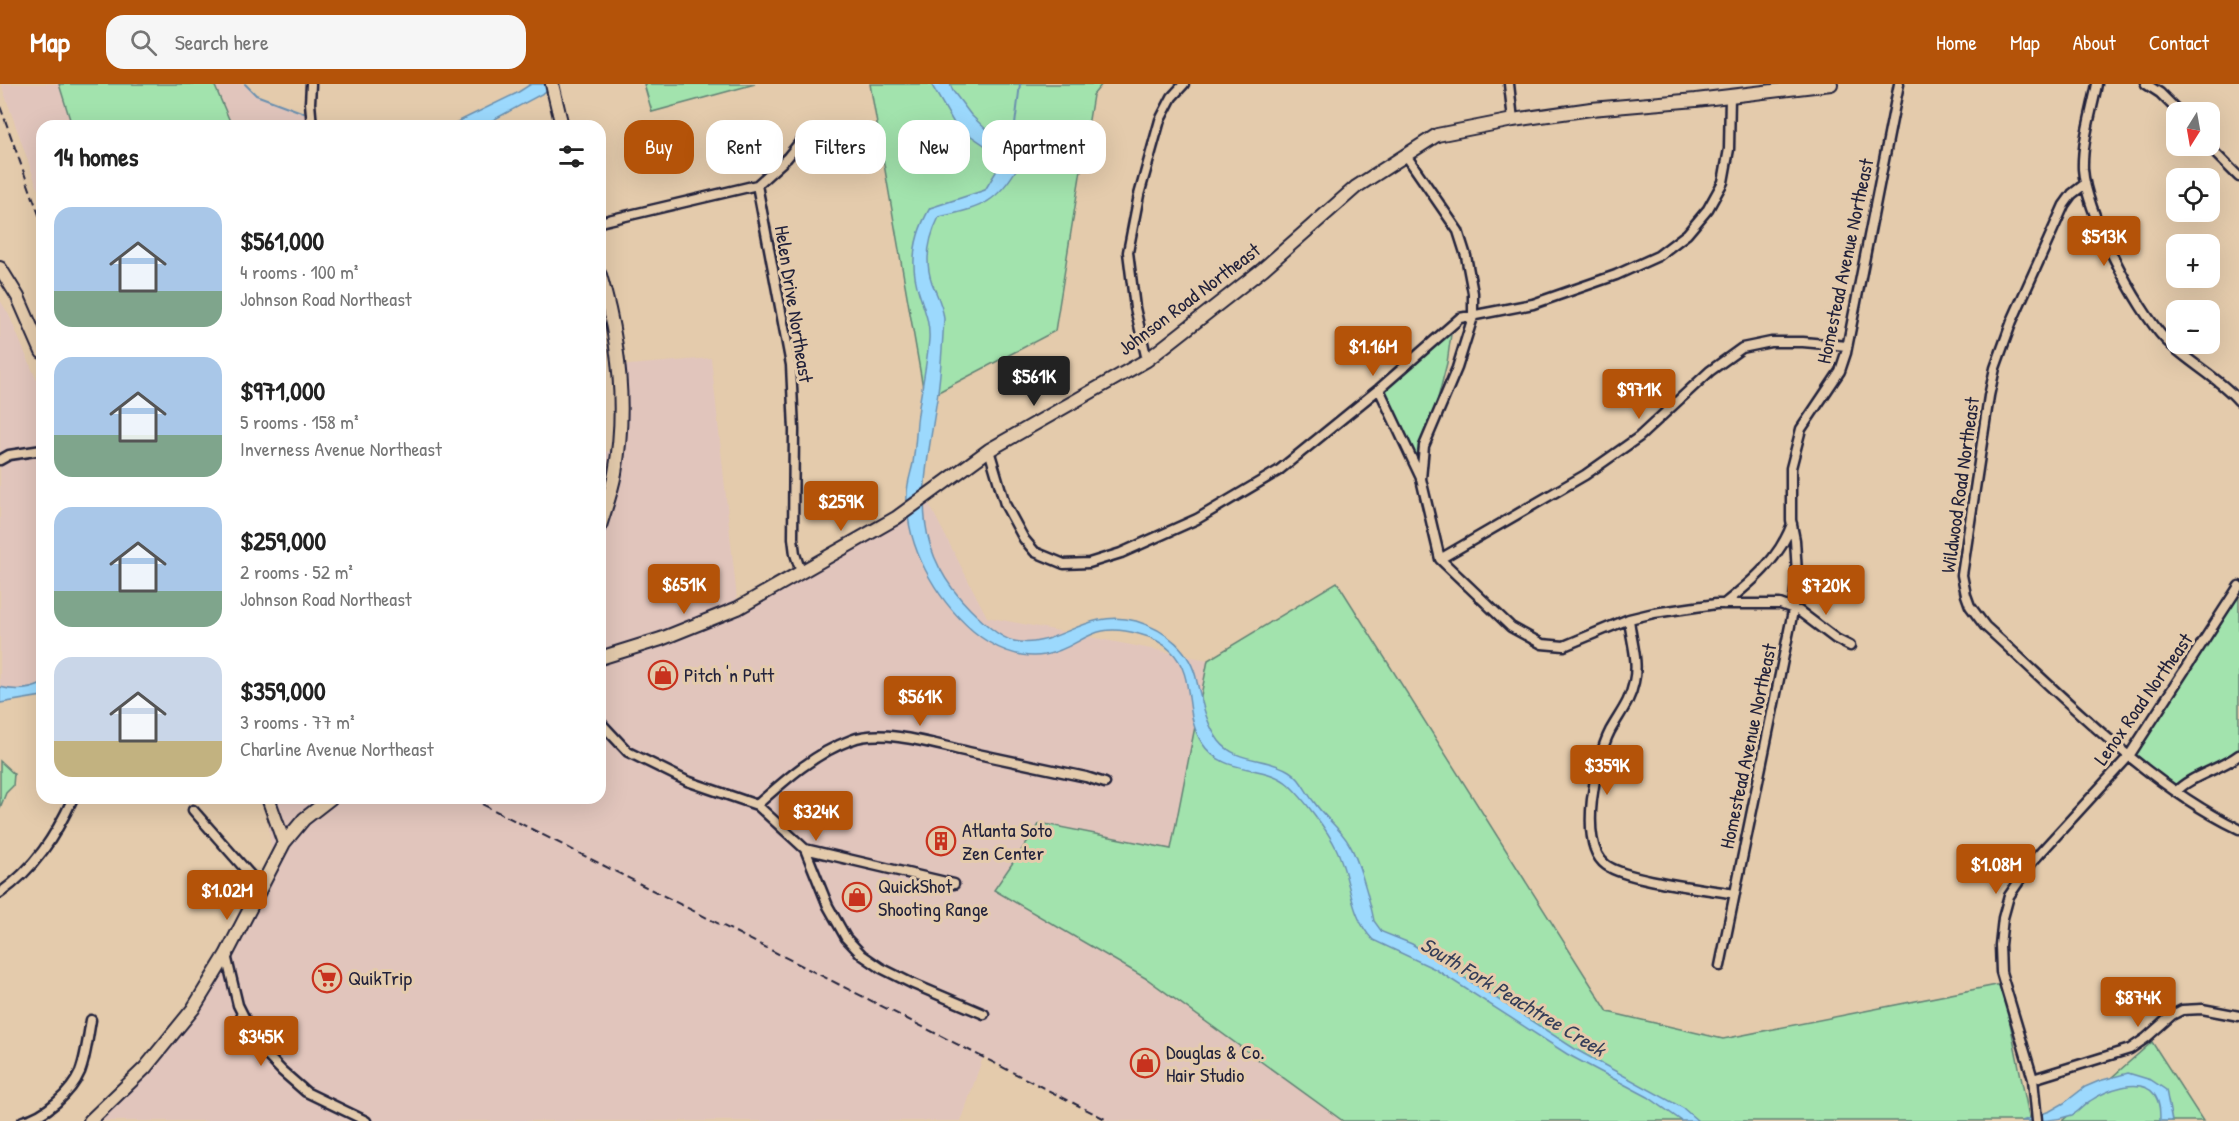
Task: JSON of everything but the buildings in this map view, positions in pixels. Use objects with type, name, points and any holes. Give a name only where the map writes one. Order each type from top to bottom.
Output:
[{"type":"street","points":[[311,84],[311,120]]},
{"type":"street","points":[[552,84],[561,120]]},
{"type":"street","points":[[1147,360],[1135,308],[1128,252],[1139,195],[1160,120],[1172,97],[1184,84]]},
{"type":"street","points":[[1509,84],[1513,120]]},
{"type":"street","name":"Johnson Road Northeast","points":[[606,655],[661,639],[738,608],[896,518],[989,450],[1147,360],[1263,269],[1356,187],[1437,135],[1513,120],[1591,109],[1831,84]]},
{"type":"street","name":"Homestead Avenue Northeast","points":[[1720,966],[1797,574],[1792,524],[1791,468],[1801,429],[1840,371],[1847,346],[1899,84]]},
{"type":"street","points":[[2097,84],[2084,150],[2085,184],[2091,206],[2108,245],[2151,322],[2177,351],[2216,379],[2239,401]]},
{"type":"street","points":[[2146,84],[2169,102]]},
{"type":"street","points":[[989,450],[1005,504],[1024,539],[1035,552],[1064,564],[1089,563],[1121,553],[1197,519],[1278,471],[1379,389],[1460,318],[1533,304],[1616,275],[1659,256],[1687,234],[1708,209],[1723,182],[1729,149],[1730,96]]},
{"type":"street","points":[[606,221],[757,185],[795,148]]},
{"type":"street","points":[[1405,154],[1458,231],[1466,256],[1473,293],[1473,317],[1457,368],[1424,446],[1422,479]]},
{"type":"street","points":[[2218,156],[2239,177]]},
{"type":"street","name":"Wildwood Road Northeast","points":[[2085,184],[2072,194],[2064,205],[2003,343],[1983,428],[1962,575],[1966,595],[1970,606],[1985,626],[2128,756],[2176,792],[2239,829]]},
{"type":"street","name":"Helen Drive Northeast","points":[[757,185],[791,366],[794,430],[794,538],[795,554],[801,572]]},
{"type":"street","points":[[0,268],[18,297],[36,338]]},
{"type":"street","points":[[606,304],[621,376],[621,426],[615,474],[606,505]]},
{"type":"street","points":[[1440,560],[1585,475],[1639,437],[1710,371],[1742,348],[1771,342],[1847,346]]},
{"type":"street","points":[[1379,389],[1422,479],[1440,560],[1511,627],[1542,644],[1564,646],[1629,619],[1689,607],[1724,604],[1780,604],[1792,608],[1836,639],[1850,646]]},
{"type":"street","points":[[0,460],[9,455],[36,451]]},
{"type":"street","points":[[1724,604],[1763,571],[1784,543],[1792,524]]},
{"type":"street","name":"Lenox Road Northeast","points":[[2037,1117],[2033,1078],[2001,972],[2000,945],[2006,906],[2015,886],[2032,862],[2128,756],[2239,586]]},
{"type":"street","points":[[1629,619],[1636,667],[1627,704],[1610,732],[1596,775],[1591,818],[1595,850],[1605,865],[1624,874],[1735,894]]},
{"type":"street","points":[[606,728],[628,752],[687,781],[757,805],[805,849],[828,906],[846,938],[862,955],[911,983],[984,1014]]},
{"type":"street","points":[[757,805],[789,777],[828,750],[853,739],[876,735],[926,741],[1105,783]]},
{"type":"street","points":[[2176,792],[2185,783],[2214,771],[2239,755]]},
{"type":"street","points":[[0,894],[42,855],[58,830],[70,804]]},
{"type":"street","points":[[270,804],[284,843]]},
{"type":"street","points":[[90,1121],[145,1068],[193,1009],[226,955],[284,843],[304,819],[323,804]]},
{"type":"street","points":[[193,810],[261,887]]},
{"type":"street","points":[[805,849],[954,884]]},
{"type":"street","points":[[226,955],[238,1005],[259,1047],[306,1092],[366,1121]]},
{"type":"street","points":[[2033,1078],[2130,1048],[2146,1038],[2172,1015],[2182,1010],[2202,1009],[2239,1016]]},
{"type":"street","points":[[23,1121],[37,1119],[67,1091],[80,1072],[91,1020]]},
{"type":"shaded area","points":[[1,84],[245,84],[256,95],[290,106],[311,117],[311,120],[36,120],[36,184]]},
{"type":"shaded area","points":[[0,300],[9,315],[36,379],[36,691],[0,694]]},
{"type":"shaded area","points":[[711,358],[738,608],[925,496],[987,617],[1208,660],[1171,849],[1040,823],[995,890],[1146,979],[1343,1121],[1108,1121],[983,1057],[961,1121],[92,1121],[190,1018],[272,857],[267,804],[606,804],[606,452],[613,451],[623,409],[617,366]]},
{"type":"green space","points":[[59,84],[214,84],[229,120],[70,120]]},
{"type":"green space","points":[[644,84],[755,84],[652,112]]},
{"type":"green space","points":[[870,84],[1102,84],[1093,95],[1089,120],[982,120],[982,174],[1080,174],[1055,331],[925,399],[886,174],[886,120],[876,120]]},
{"type":"green space","points":[[1452,327],[1447,363],[1420,469],[1381,384],[1419,348]]},
{"type":"green space","points":[[1337,582],[1608,1012],[1723,1039],[2002,984],[2030,1121],[1343,1121],[1147,979],[994,890],[1040,823],[1171,849],[1208,660]]},
{"type":"green space","points":[[2239,589],[2239,755],[2231,763],[2176,795],[2129,753]]},
{"type":"green space","points":[[0,761],[14,774],[13,786],[6,793],[0,808]]},
{"type":"green space","points":[[2152,1042],[2203,1121],[2062,1121]]},
{"type":"water","points":[[531,84],[560,84],[493,120],[461,120]]},
{"type":"water","points":[[931,84],[950,84],[971,115],[982,125],[982,143],[970,135],[970,120],[952,120]]},
{"type":"water","points":[[995,174],[1013,174],[1003,189],[986,202],[977,207],[939,217],[928,257],[932,283],[944,319],[939,384],[927,461],[924,513],[928,537],[936,561],[950,585],[985,623],[1002,636],[1014,641],[1043,640],[1086,624],[1118,618],[1147,625],[1167,636],[1176,643],[1189,660],[1208,720],[1219,741],[1234,753],[1280,767],[1293,774],[1345,838],[1353,850],[1360,870],[1374,921],[1382,932],[1412,944],[1575,1049],[1683,1108],[1698,1121],[1682,1121],[1648,1097],[1567,1054],[1435,969],[1373,940],[1359,920],[1336,848],[1301,798],[1279,778],[1221,760],[1202,743],[1196,732],[1184,672],[1179,661],[1164,645],[1139,634],[1109,630],[1088,636],[1058,651],[1045,655],[1025,656],[1006,651],[980,637],[946,603],[935,587],[917,551],[908,513],[907,494],[929,339],[928,321],[914,271],[915,249],[920,228],[930,208],[985,190]]},
{"type":"water","points":[[36,686],[36,697],[0,703],[0,687]]},
{"type":"water","points":[[2128,1073],[2151,1080],[2166,1090],[2172,1121],[2160,1121],[2159,1104],[2154,1094],[2140,1086],[2132,1086],[2104,1093],[2072,1115],[2053,1120],[2022,1121],[2050,1111],[2085,1087]]},
{"type":"waterway","points":[[245,84],[256,95],[304,113]]},
{"type":"waterway","points":[[1016,120],[1020,84]]},
{"type":"railway","points":[[0,106],[36,206]]},
{"type":"railway","points":[[482,804],[1109,1121]]},
{"type":"place","name":"Pitch 'n Putt","points":[[663,675]]},
{"type":"place","name":"Atlanta Soto Zen Center","points":[[941,841]]},
{"type":"place","name":"QuickShot Shooting Range","points":[[857,897]]},
{"type":"place","name":"QuikTrip","points":[[327,978]]},
{"type":"place","name":"Douglas & Co. Hair Studio","points":[[1145,1063]]},
{"type":"water label","name":"South Fork Peachtree Creek","points":[[1513,997]]}]
